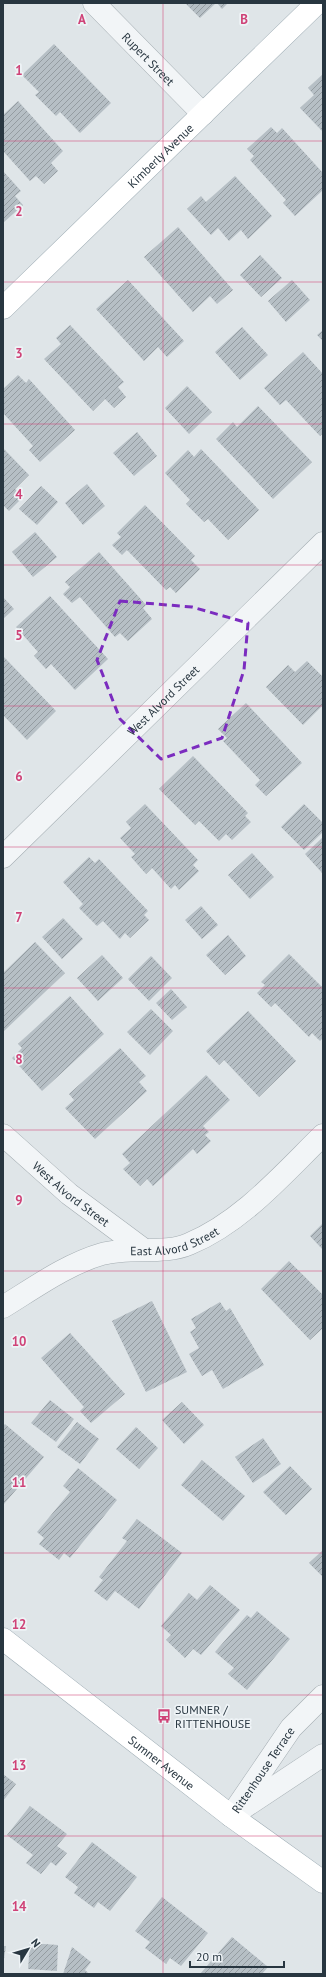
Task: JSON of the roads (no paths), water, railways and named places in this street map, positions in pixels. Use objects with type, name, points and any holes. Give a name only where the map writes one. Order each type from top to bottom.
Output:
[{"type":"main road","name":"Kimberly Avenue","points":[[3,308],[317,3]]},
{"type":"main road","name":"Sumner Avenue","points":[[3,1639],[231,1816],[323,1882]]},
{"type":"street","name":"Rupert Street","points":[[94,3],[203,114]]},
{"type":"street","name":"West Alvord Street","points":[[3,857],[323,543]]},
{"type":"street","name":"West Alvord Street","points":[[3,1135],[75,1199],[142,1249]]},
{"type":"street","name":"East Alvord Street","points":[[3,1307],[81,1262],[102,1254],[142,1249],[179,1248],[208,1235],[230,1220],[272,1185],[323,1135]]},
{"type":"street","name":"Rittenhouse Terrace","points":[[231,1816],[291,1728],[323,1696]]},
{"type":"street","name":"Rittenhouse Terrace","points":[[231,1816],[323,1755]]},
{"type":"place","name":"SUMNER / RITTENHOUSE","points":[[164,1716]]}]
